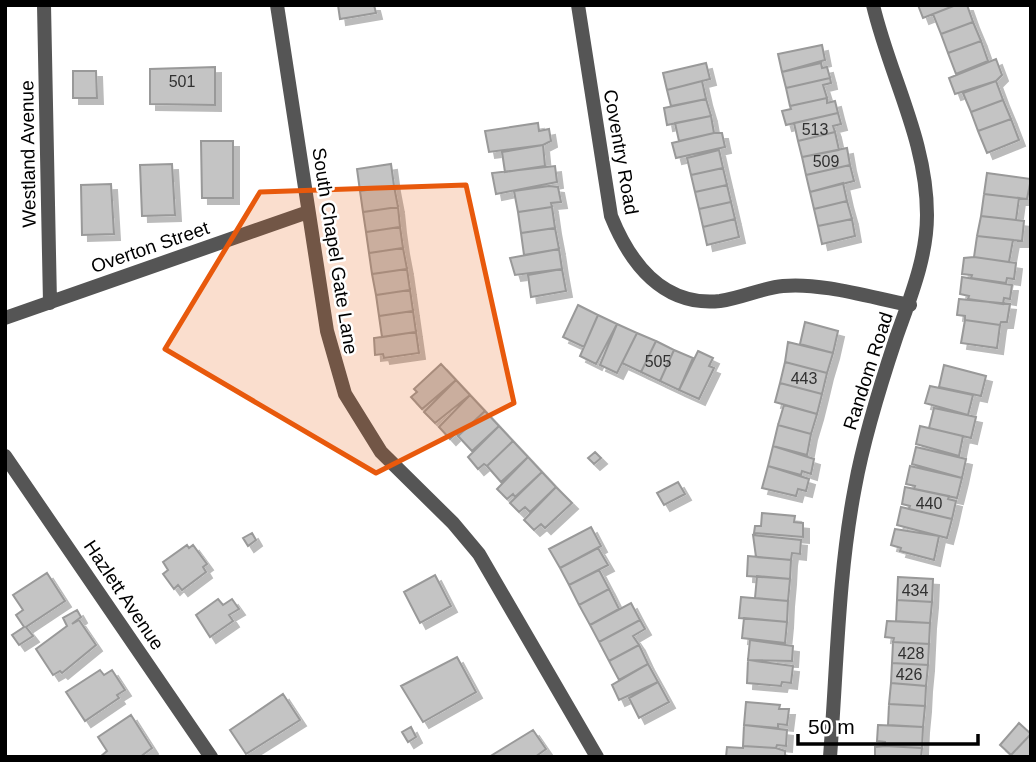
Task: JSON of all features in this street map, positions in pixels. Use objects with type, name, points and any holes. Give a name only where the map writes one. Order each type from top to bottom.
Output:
[{"type":"street","name":"Westland Avenue","points":[[44,5],[50,303]]},
{"type":"street","name":"South Chapel Gate Lane","points":[[277,5],[327,331],[345,394],[381,452],[453,523],[479,554],[597,757]]},
{"type":"street","name":"Coventry Road","points":[[578,5],[611,216],[624,249],[643,273],[665,288],[689,298],[719,301],[785,285],[910,305]]},
{"type":"street","name":"Random Road","points":[[830,757],[847,543],[855,486],[897,337],[910,305],[923,254],[927,216],[924,167],[914,125],[891,69],[873,5]]},
{"type":"street","name":"Overton Street","points":[[5,318],[309,212]]},
{"type":"street","name":"Hazlett Avenue","points":[[5,456],[211,757]]},
{"type":"highlighted area","points":[[466,185],[514,403],[376,473],[165,349],[260,192]]},
{"type":"building","points":[[338,5],[374,5],[376,13],[340,19]]},
{"type":"building","points":[[918,5],[956,5],[923,18]]},
{"type":"building","points":[[956,5],[967,5],[973,22],[941,34],[933,14]]},
{"type":"building","points":[[973,22],[981,41],[948,53],[941,34]]},
{"type":"building","points":[[981,41],[988,61],[956,74],[948,53]]},
{"type":"building","points":[[822,45],[825,60],[782,72],[778,54]]},
{"type":"building","points":[[996,59],[1002,75],[996,81],[955,94],[949,78]]},
{"type":"building","points":[[706,63],[710,79],[667,90],[663,73]]},
{"type":"building","points":[[821,63],[822,68],[827,67],[830,78],[786,88],[782,72]]},
{"type":"building","points":[[215,67],[215,105],[150,104],[150,69]]},
{"type":"building","points":[[73,71],[96,71],[97,98],[73,98]]},
{"type":"building","points":[[830,78],[831,83],[823,85],[827,98],[790,106],[786,88]]},
{"type":"building","points":[[702,81],[706,99],[671,106],[667,90]]},
{"type":"building","points":[[996,81],[1003,100],[971,112],[963,93]]},
{"type":"building","points":[[827,98],[827,103],[835,101],[838,113],[786,125],[782,111],[791,109],[790,106]]},
{"type":"building","points":[[706,99],[711,116],[667,125],[664,108]]},
{"type":"building","points":[[1003,100],[1011,119],[978,131],[971,112]]},
{"type":"building","points":[[838,113],[841,124],[833,126],[835,132],[798,141],[794,123]]},
{"type":"building","points":[[711,116],[714,133],[679,141],[675,123]]},
{"type":"building","points":[[1011,119],[1019,140],[987,153],[978,131]]},
{"type":"building","points":[[538,123],[539,131],[549,129],[551,141],[543,145],[489,152],[485,131]]},
{"type":"building","points":[[835,132],[839,150],[802,157],[798,141]]},
{"type":"building","points":[[722,133],[725,147],[676,158],[672,143]]},
{"type":"building","points":[[201,141],[233,141],[233,198],[202,198]]},
{"type":"building","points":[[543,145],[545,166],[505,172],[502,152]]},
{"type":"building","points":[[847,148],[850,165],[806,175],[802,157]]},
{"type":"building","points":[[719,150],[723,168],[691,175],[687,158]]},
{"type":"building","points":[[172,164],[175,215],[142,216],[140,165]]},
{"type":"building","points":[[391,164],[394,186],[360,191],[357,169]]},
{"type":"building","points":[[850,165],[854,181],[810,192],[806,175]]},
{"type":"building","points":[[555,166],[557,182],[496,194],[492,173]]},
{"type":"building","points":[[723,168],[727,185],[695,192],[691,175]]},
{"type":"building","points":[[987,173],[1031,179],[1027,199],[984,194]]},
{"type":"building","points":[[843,183],[847,201],[814,209],[810,192]]},
{"type":"building","points":[[111,184],[114,234],[82,235],[81,185]]},
{"type":"building","points":[[727,185],[731,202],[699,209],[695,192]]},
{"type":"building","points":[[394,186],[398,207],[363,212],[360,191]]},
{"type":"building","points":[[558,187],[561,202],[551,203],[552,207],[518,212],[514,191]]},
{"type":"building","points":[[984,194],[1019,198],[1016,220],[981,216]]},
{"type":"building","points":[[847,201],[852,219],[818,226],[814,209]]},
{"type":"building","points":[[731,202],[735,219],[703,227],[699,209]]},
{"type":"building","points":[[398,207],[400,227],[366,232],[363,212]]},
{"type":"building","points":[[552,207],[555,228],[521,233],[518,212]]},
{"type":"building","points":[[981,216],[1024,221],[1022,241],[977,236]]},
{"type":"building","points":[[735,219],[739,237],[707,245],[703,227]]},
{"type":"building","points":[[852,219],[855,236],[822,244],[818,226]]},
{"type":"building","points":[[400,227],[403,248],[369,253],[366,232]]},
{"type":"building","points":[[555,228],[559,249],[524,255],[521,233]]},
{"type":"building","points":[[977,236],[1013,240],[1009,262],[974,257]]},
{"type":"building","points":[[403,248],[407,269],[372,274],[369,253]]},
{"type":"building","points":[[559,249],[562,269],[515,275],[510,258]]},
{"type":"building","points":[[964,258],[1016,263],[1014,279],[1007,278],[1006,283],[971,278],[972,275],[962,274]]},
{"type":"building","points":[[407,269],[410,290],[376,295],[372,274]]},
{"type":"building","points":[[562,269],[566,291],[531,297],[528,275]]},
{"type":"building","points":[[962,277],[1012,285],[1010,299],[1004,298],[1003,304],[968,299],[969,296],[960,294]]},
{"type":"building","points":[[410,290],[413,311],[379,316],[376,295]]},
{"type":"building","points":[[959,299],[1010,304],[1007,322],[1001,322],[1000,325],[965,320],[965,316],[957,315]]},
{"type":"building","points":[[578,305],[598,315],[584,347],[563,337]]},
{"type":"building","points":[[413,311],[416,332],[382,337],[379,316]]},
{"type":"building","points":[[598,315],[617,324],[596,364],[580,356]]},
{"type":"building","points":[[965,320],[1000,325],[997,348],[961,343]]},
{"type":"building","points":[[805,322],[838,331],[833,353],[800,344]]},
{"type":"building","points":[[617,324],[637,333],[617,373],[600,365]]},
{"type":"building","points":[[416,332],[419,353],[384,358],[383,354],[375,355],[374,338]]},
{"type":"building","points":[[637,333],[656,341],[641,372],[622,363]]},
{"type":"building","points":[[656,341],[674,350],[660,381],[641,372]]},
{"type":"building","points":[[788,342],[833,353],[827,373],[785,362]]},
{"type":"building","points":[[674,350],[693,358],[679,390],[660,381]]},
{"type":"building","points":[[698,351],[713,358],[709,366],[714,368],[699,399],[679,390]]},
{"type":"building","points":[[785,362],[827,373],[822,394],[780,383]]},
{"type":"building","points":[[441,364],[456,380],[422,409],[411,397],[417,392],[414,389]]},
{"type":"building","points":[[944,365],[986,376],[981,396],[939,387]]},
{"type":"building","points":[[456,380],[470,395],[435,423],[424,412]]},
{"type":"building","points":[[780,383],[822,394],[817,414],[775,402]]},
{"type":"building","points":[[930,386],[973,395],[968,415],[925,403]]},
{"type":"building","points":[[470,395],[485,411],[458,436],[456,433],[450,439],[439,427]]},
{"type":"building","points":[[784,405],[817,414],[811,434],[778,425]]},
{"type":"building","points":[[934,408],[976,417],[971,438],[929,428]]},
{"type":"building","points":[[485,411],[499,426],[472,451],[458,436]]},
{"type":"building","points":[[778,425],[811,434],[807,455],[773,446]]},
{"type":"building","points":[[499,426],[513,441],[487,466],[484,464],[478,469],[468,457]]},
{"type":"building","points":[[920,426],[963,436],[959,456],[916,444]]},
{"type":"building","points":[[513,441],[528,457],[501,482],[487,466]]},
{"type":"building","points":[[773,446],[814,459],[811,474],[802,471],[801,475],[768,466]]},
{"type":"building","points":[[916,447],[966,459],[962,478],[912,464]]},
{"type":"building","points":[[595,452],[601,458],[594,464],[588,458]]},
{"type":"building","points":[[528,457],[542,472],[515,497],[513,494],[507,499],[497,489]]},
{"type":"building","points":[[768,466],[809,479],[806,491],[798,489],[796,496],[762,488]]},
{"type":"building","points":[[910,466],[962,478],[957,498],[914,489],[915,486],[906,484]]},
{"type":"building","points":[[542,472],[556,487],[530,512],[525,507],[519,512],[510,503]]},
{"type":"building","points":[[678,482],[685,494],[664,505],[657,493]]},
{"type":"building","points":[[556,487],[572,503],[545,528],[541,524],[534,530],[524,520]]},
{"type":"building","points":[[905,487],[949,496],[948,499],[956,501],[952,519],[909,509],[910,506],[902,504]]},
{"type":"building","points":[[901,507],[952,519],[947,538],[897,525]]},
{"type":"building","points":[[762,513],[795,516],[794,522],[803,523],[803,537],[754,533],[755,526],[761,526]]},
{"type":"building","points":[[591,527],[601,546],[560,568],[549,549]]},
{"type":"building","points":[[895,529],[939,536],[934,560],[900,551],[901,548],[891,545]]},
{"type":"building","points":[[252,533],[256,540],[248,546],[243,538]]},
{"type":"building","points":[[753,535],[801,540],[800,554],[792,553],[791,560],[756,557]]},
{"type":"building","points":[[187,545],[189,548],[193,545],[207,564],[203,567],[206,572],[182,590],[178,585],[174,589],[163,574],[168,570],[163,562]]},
{"type":"building","points":[[598,548],[608,565],[569,585],[560,568]]},
{"type":"building","points":[[748,556],[791,560],[790,579],[747,576]]},
{"type":"building","points":[[599,570],[609,589],[579,605],[569,585]]},
{"type":"building","points":[[47,573],[65,601],[26,627],[33,636],[19,645],[12,635],[24,627],[16,615],[23,610],[13,595]]},
{"type":"building","points":[[435,575],[451,606],[420,623],[404,592]]},
{"type":"building","points":[[757,576],[790,579],[788,601],[755,598]]},
{"type":"building","points":[[898,577],[933,579],[932,602],[897,600]]},
{"type":"building","points":[[609,589],[619,609],[590,625],[579,605]]},
{"type":"building","points":[[741,597],[788,601],[787,622],[739,618]]},
{"type":"building","points":[[218,599],[223,605],[232,599],[239,609],[229,615],[233,621],[210,637],[196,615]]},
{"type":"building","points":[[897,600],[932,602],[930,623],[896,621]]},
{"type":"building","points":[[631,603],[640,620],[599,642],[590,625]]},
{"type":"building","points":[[77,610],[81,617],[72,624],[79,620],[96,645],[62,673],[60,671],[53,675],[36,649],[67,626],[63,618]]},
{"type":"building","points":[[744,618],[787,622],[785,643],[742,638]]},
{"type":"building","points":[[640,620],[645,629],[633,636],[639,645],[609,661],[599,642]]},
{"type":"building","points":[[887,621],[930,623],[929,644],[893,642],[894,638],[885,637]]},
{"type":"building","points":[[750,640],[793,646],[792,661],[748,660]]},
{"type":"building","points":[[893,642],[929,644],[928,665],[892,663]]},
{"type":"building","points":[[639,645],[648,664],[619,680],[609,661]]},
{"type":"building","points":[[457,657],[476,692],[423,722],[401,686]]},
{"type":"building","points":[[748,660],[793,666],[791,683],[782,682],[781,686],[747,683]]},
{"type":"building","points":[[892,663],[928,665],[926,686],[891,683]]},
{"type":"building","points":[[648,664],[658,682],[619,700],[612,685]]},
{"type":"building","points":[[100,670],[104,675],[112,670],[125,690],[117,695],[119,698],[85,721],[66,692]]},
{"type":"building","points":[[658,682],[669,702],[639,718],[629,698]]},
{"type":"building","points":[[891,683],[926,686],[925,706],[889,704]]},
{"type":"building","points":[[283,694],[300,720],[246,754],[230,730]]},
{"type":"building","points":[[746,702],[780,705],[779,709],[789,709],[787,725],[778,724],[778,728],[744,725]]},
{"type":"building","points":[[889,704],[925,706],[923,727],[888,725]]},
{"type":"building","points":[[131,715],[152,748],[140,757],[100,757],[107,751],[98,737]]},
{"type":"building","points":[[1019,723],[1031,734],[1011,755],[1000,745]]},
{"type":"building","points":[[744,725],[787,730],[786,746],[743,746]]},
{"type":"building","points":[[878,725],[923,727],[922,748],[885,746],[885,742],[877,741]]},
{"type":"building","points":[[411,727],[416,737],[408,742],[402,732]]},
{"type":"building","points":[[533,730],[546,749],[535,757],[489,757]]},
{"type":"building","points":[[1031,734],[1031,757],[1013,757],[1011,755]]},
{"type":"building","points":[[727,747],[776,748],[785,751],[785,757],[726,757]]},
{"type":"building","points":[[875,747],[922,748],[921,757],[875,757]]}]
